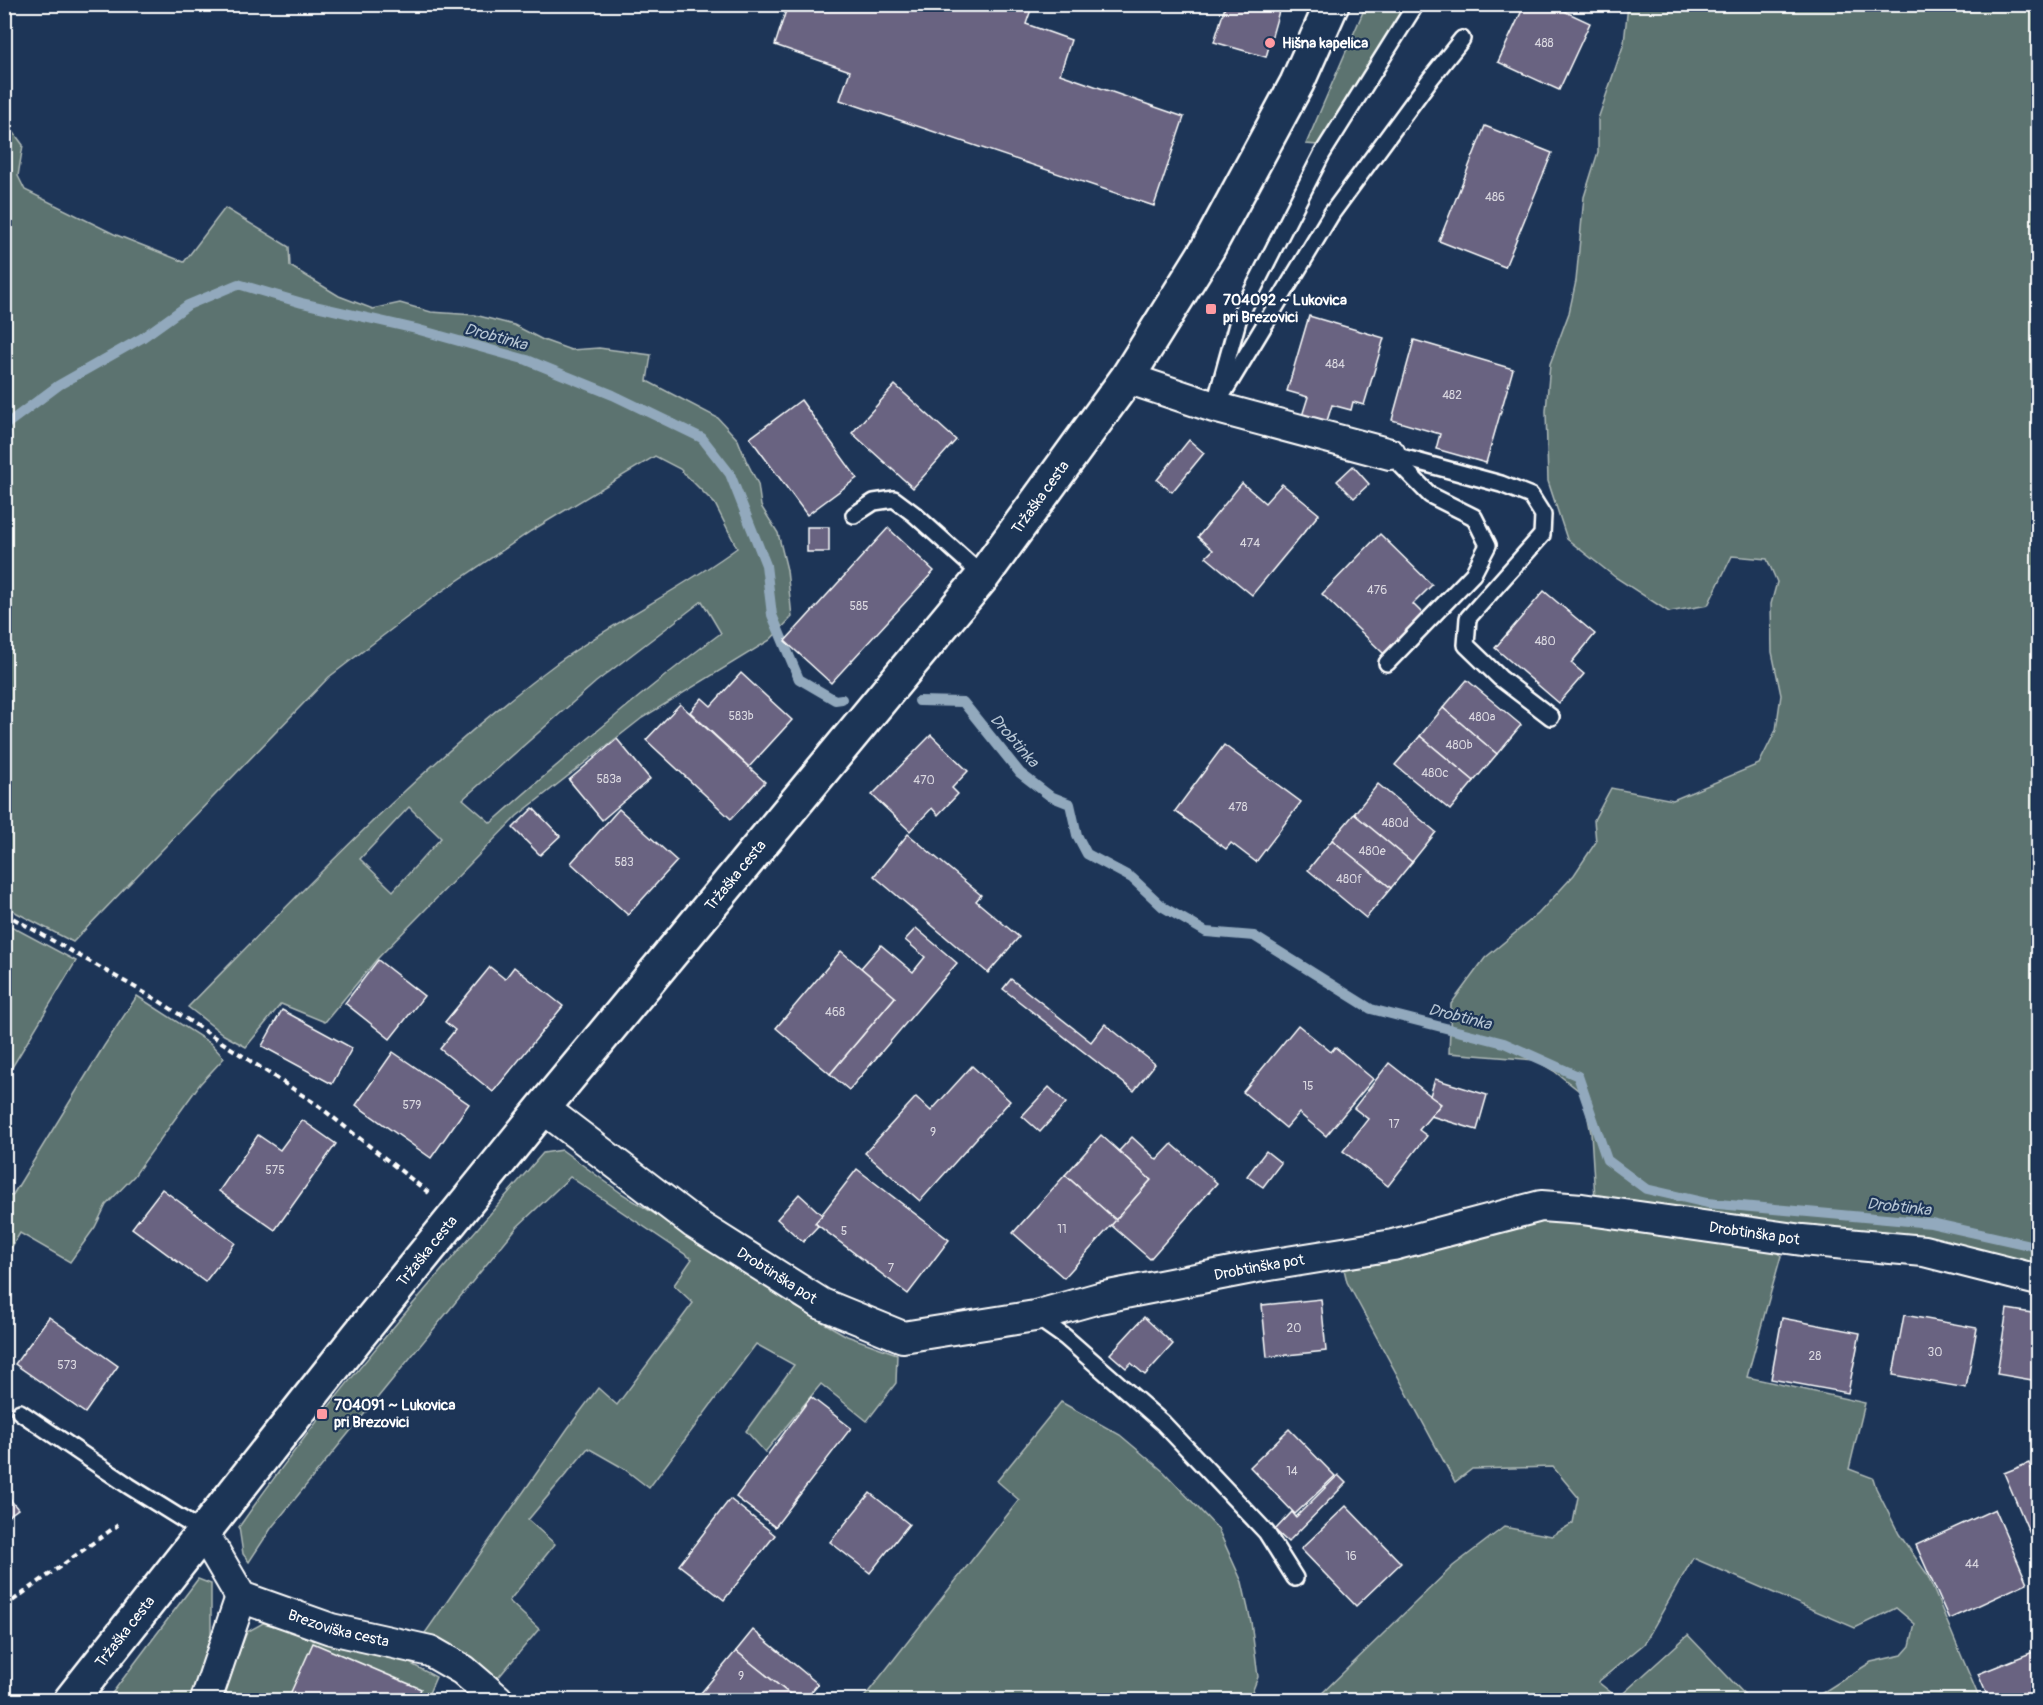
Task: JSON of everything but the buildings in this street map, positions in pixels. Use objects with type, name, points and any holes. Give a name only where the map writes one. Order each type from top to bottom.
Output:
[{"type":"main road","name":"Tržaška cesta","points":[[71,1701],[456,1215],[983,576],[1127,378],[1208,248],[1297,83],[1332,4]]},
{"type":"street","points":[[1127,378],[1215,407],[1390,454]]},
{"type":"street","name":"Drobtinška pot","points":[[543,1108],[693,1223],[822,1304],[903,1337],[1035,1316],[1100,1298],[1257,1267],[1393,1245],[1541,1206],[1582,1209],[1802,1240],[1924,1251],[2038,1280]]},
{"type":"street","points":[[203,1532],[242,1597],[206,1701]]},
{"type":"street","name":"Brezoviška cesta","points":[[242,1597],[331,1629],[430,1651],[463,1670],[498,1701]]},
{"type":"lane","points":[[1215,407],[1239,317],[1322,154],[1416,4]]},
{"type":"lane","points":[[1215,407],[1332,213],[1462,39]]},
{"type":"lane","points":[[1387,663],[1473,574],[1488,545],[1474,517],[1430,495],[1390,454]]},
{"type":"lane","points":[[1390,454],[1501,483],[1531,496],[1542,515],[1542,535],[1468,618],[1466,645],[1500,678],[1551,717]]},
{"type":"lane","points":[[854,515],[874,502],[894,500],[914,514],[983,576]]},
{"type":"lane","points":[[1035,1316],[1065,1337],[1163,1423],[1266,1532],[1295,1578]]},
{"type":"lane","points":[[20,1412],[129,1486],[203,1532]]},
{"type":"path","points":[[4,913],[159,1001],[316,1104],[456,1215]]},
{"type":"path","points":[[4,1607],[118,1525]]},
{"type":"green space","points":[[1366,5],[1407,5],[1318,145],[1306,144]]},
{"type":"green space","points":[[1628,5],[2038,5],[2038,1263],[1937,1240],[1884,1231],[1782,1226],[1595,1198],[1591,1133],[1583,1094],[1554,1071],[1535,1060],[1449,1053],[1451,1004],[1485,958],[1538,914],[1574,875],[1596,842],[1594,820],[1611,788],[1673,800],[1759,764],[1776,730],[1781,695],[1772,652],[1771,604],[1777,582],[1767,559],[1732,556],[1708,605],[1669,612],[1615,577],[1567,539],[1548,481],[1546,411],[1550,364],[1569,313],[1576,281],[1584,197],[1598,152],[1598,119],[1624,43]]},
{"type":"green space","points":[[9,126],[23,145],[18,176],[25,190],[114,234],[184,262],[225,208],[289,247],[290,266],[339,296],[373,309],[400,303],[431,312],[475,315],[514,325],[543,340],[571,350],[599,348],[651,355],[647,381],[718,418],[738,440],[758,484],[761,506],[778,533],[787,570],[792,617],[770,640],[642,718],[517,816],[377,959],[325,1022],[281,1004],[246,1047],[224,1035],[188,1007],[366,828],[459,742],[557,663],[737,548],[715,504],[680,469],[655,456],[531,531],[435,596],[329,677],[73,942],[17,913],[4,903],[4,127]],"holes":[[[702,601],[721,633],[604,725],[491,823],[463,799],[596,682]],[[409,807],[441,838],[393,891],[360,859]]]},
{"type":"green space","points":[[5,923],[76,961],[5,1079]]},
{"type":"green space","points":[[137,996],[210,1043],[224,1058],[200,1084],[134,1176],[106,1205],[95,1227],[70,1262],[20,1233],[5,1258],[5,1194],[12,1196]]},
{"type":"green space","points":[[562,1150],[621,1193],[743,1269],[796,1307],[847,1336],[897,1354],[896,1383],[867,1421],[821,1384],[765,1452],[746,1431],[794,1365],[756,1344],[649,1488],[623,1468],[588,1448],[528,1520],[555,1544],[509,1601],[539,1629],[498,1678],[423,1636],[598,1388],[617,1405],[693,1303],[674,1285],[692,1259],[570,1177],[517,1227],[272,1527],[249,1562],[243,1554],[239,1527],[348,1383],[464,1244],[543,1153]]},
{"type":"green space","points":[[1547,1218],[1772,1243],[1781,1256],[1747,1377],[1865,1403],[1849,1469],[1873,1478],[1899,1534],[1927,1574],[1980,1700],[1811,1700],[1871,1662],[1902,1655],[1910,1646],[1915,1624],[1896,1608],[1855,1628],[1693,1558],[1644,1644],[1598,1682],[1618,1698],[1688,1635],[1750,1700],[1315,1700],[1453,1566],[1504,1527],[1552,1536],[1573,1523],[1578,1497],[1553,1467],[1472,1469],[1455,1482],[1347,1282],[1344,1269],[1390,1262],[1488,1230]]},
{"type":"green space","points":[[1061,1402],[1120,1435],[1164,1472],[1218,1529],[1242,1582],[1251,1622],[1258,1677],[1249,1700],[862,1700],[1019,1500],[997,1481]]},
{"type":"green space","points":[[198,1579],[211,1584],[211,1634],[193,1700],[107,1700]]},
{"type":"green space","points":[[263,1623],[389,1652],[436,1677],[426,1700],[223,1700],[247,1632]]},
{"type":"waterway","name":"Drobtinka","points":[[4,426],[59,385],[142,338],[188,305],[238,284],[302,303],[416,329],[527,360],[613,395],[702,438],[730,474],[766,565],[772,615],[799,679],[835,700],[842,699]]},
{"type":"waterway","name":"Drobtinka","points":[[919,701],[963,702],[1020,773],[1050,796],[1070,804],[1077,835],[1087,854],[1132,878],[1163,907],[1206,932],[1254,936],[1371,1009],[1504,1043],[1578,1076],[1607,1160],[1646,1189],[1707,1203],[1931,1223],[2038,1247]]},
{"type":"place","name":"Hišna kapelica","points":[[1270,43]]},
{"type":"place","name":"704092 ~ Lukovica pri Brezovici","points":[[1211,309]]},
{"type":"place","name":"704091 ~ Lukovica pri Brezovici","points":[[322,1414]]}]
